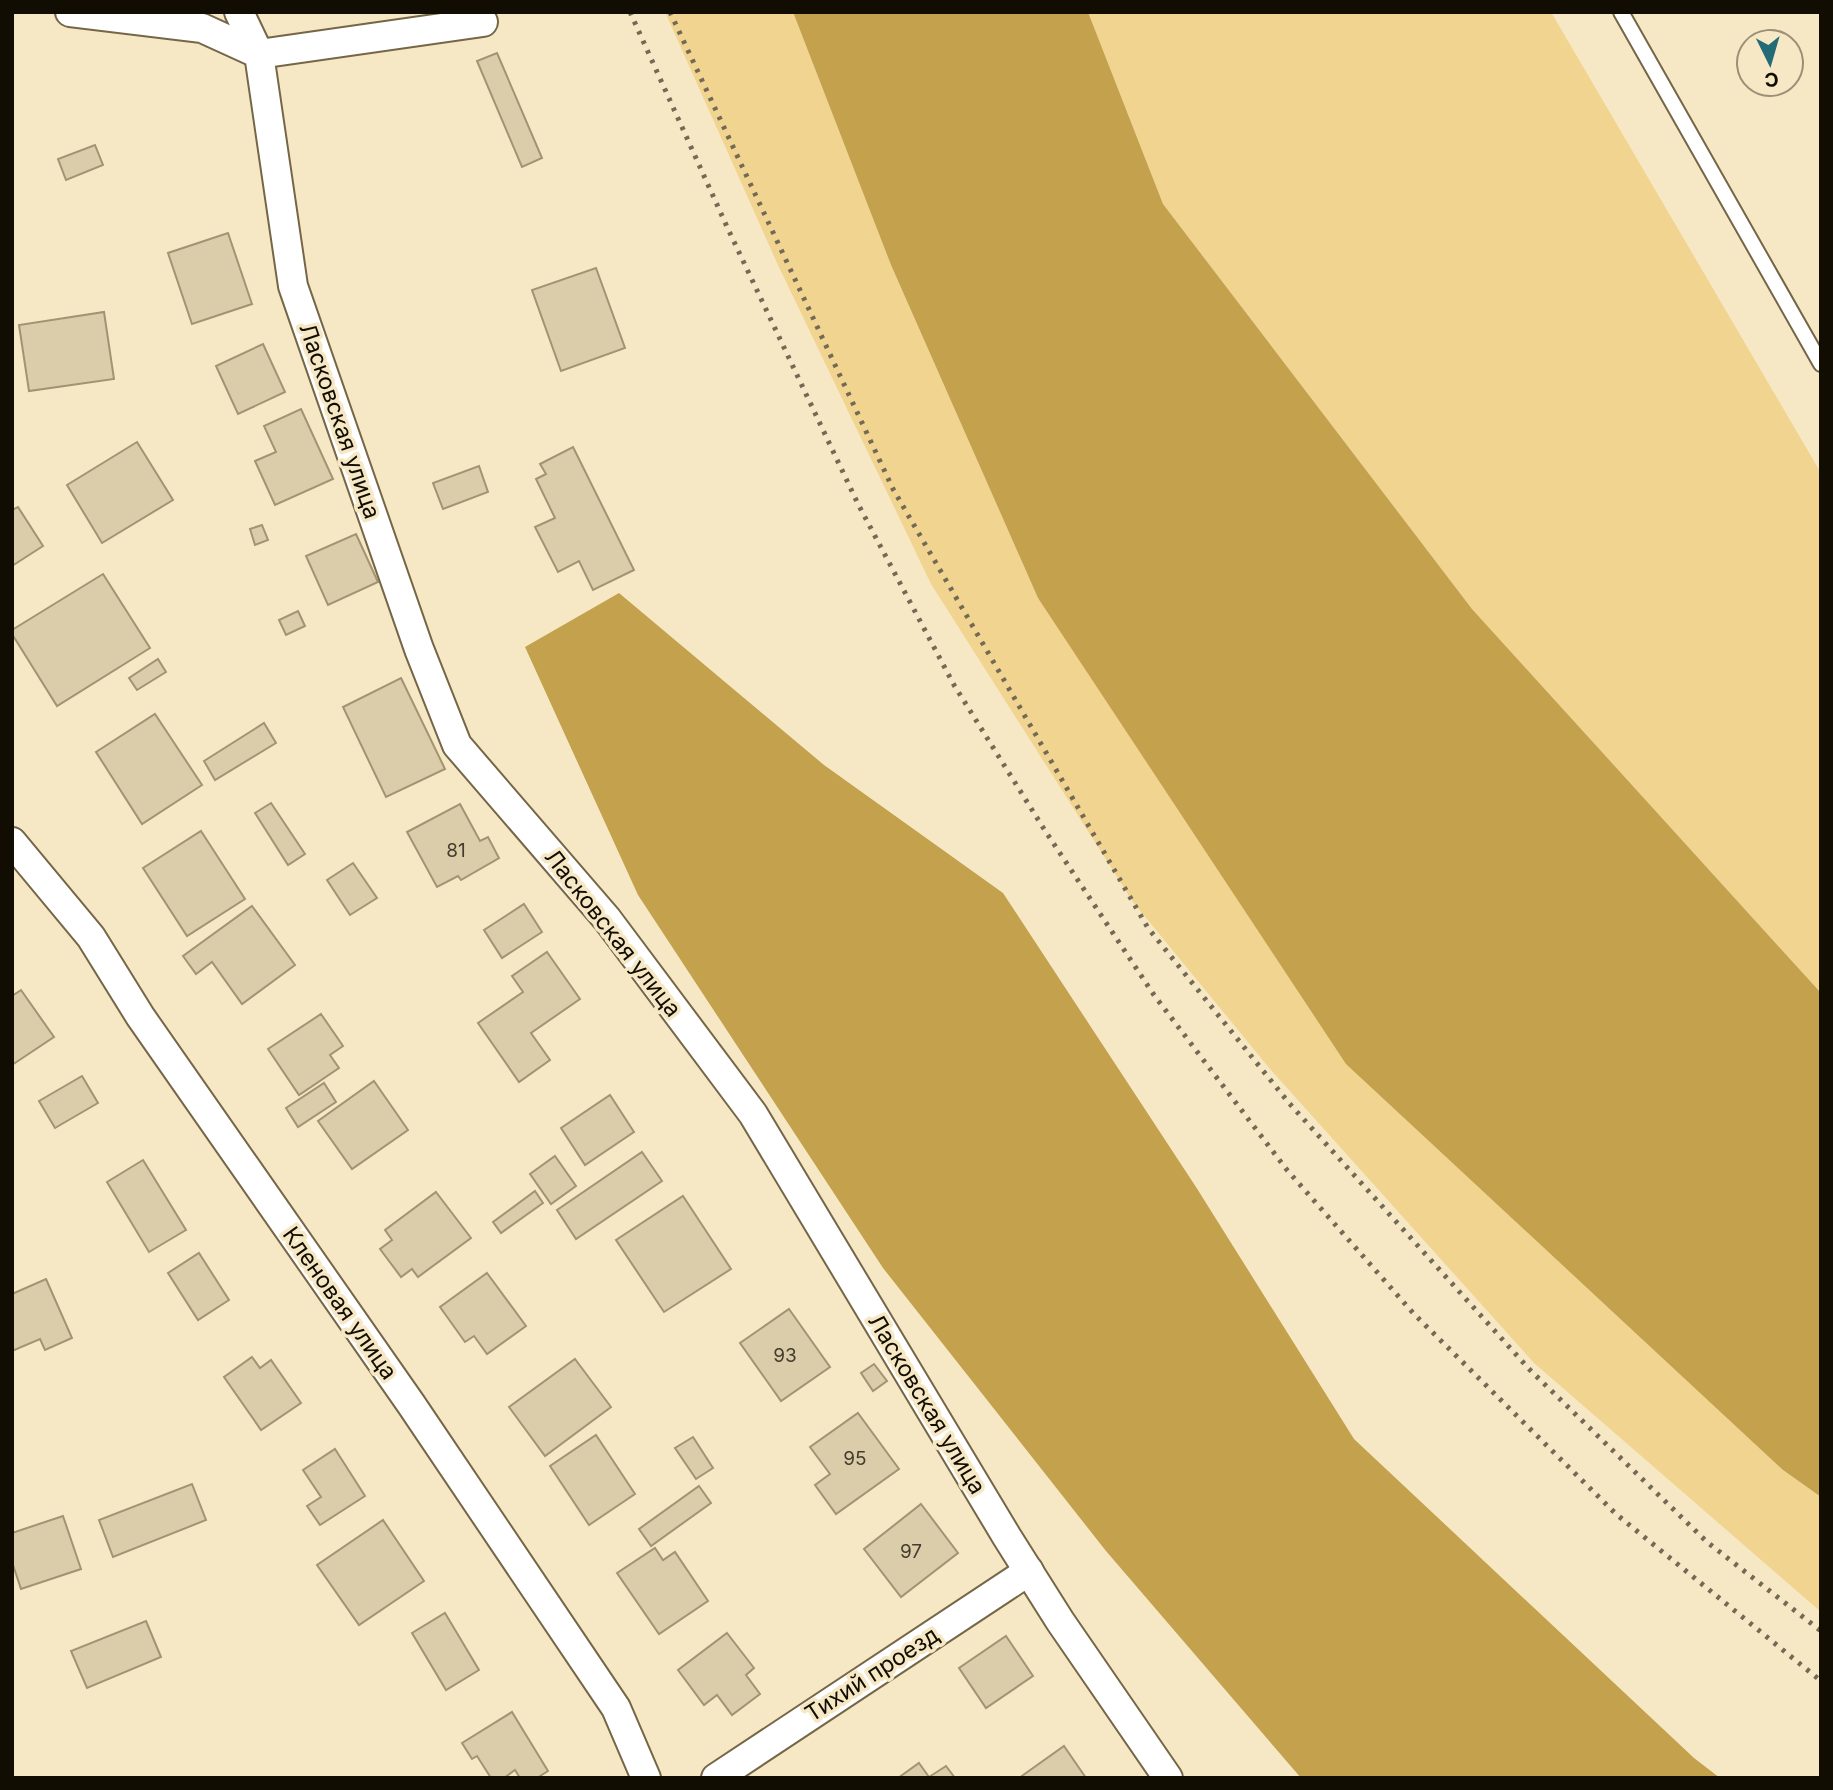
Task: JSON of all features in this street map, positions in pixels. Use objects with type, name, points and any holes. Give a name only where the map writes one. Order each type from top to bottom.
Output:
[{"type":"street","points":[[70,12],[202,28],[259,54],[483,22]]},
{"type":"street","name":"Ласковская улица","points":[[239,12],[259,54],[293,286],[419,649],[457,745],[607,919],[753,1114],[1029,1572],[1168,1778]]},
{"type":"street","name":"Кленовая улица","points":[[12,842],[91,937],[140,1016],[419,1415],[616,1708],[646,1778]]},
{"type":"street","name":"Тихий проезд","points":[[716,1778],[1029,1572]]},
{"type":"lane","points":[[1621,12],[1821,365]]},
{"type":"shaded area","points":[[665,12],[793,12],[891,265],[1038,598],[1783,1470],[1821,1497],[1821,1612],[1534,1363],[1270,1069],[1133,902],[931,584],[777,263]]},
{"type":"shaded area","points":[[793,12],[1088,12],[1163,204],[1472,609],[1821,993],[1821,1497],[1783,1470],[1346,1064],[1038,598],[891,265]]},
{"type":"shaded area","points":[[1088,12],[1551,12],[1821,473],[1821,993],[1472,609],[1163,204]]},
{"type":"shaded area","points":[[619,593],[824,765],[1003,893],[1196,1187],[1354,1439],[1694,1758],[1720,1778],[1301,1778],[1106,1551],[883,1268],[638,895],[525,647]]},
{"type":"building","points":[[497,53],[542,158],[522,167],[477,61]]},
{"type":"building","points":[[95,145],[103,165],[66,180],[58,159]]},
{"type":"building","points":[[228,233],[252,304],[192,324],[168,253]]},
{"type":"building","points":[[596,268],[625,348],[561,371],[532,290]]},
{"type":"building","points":[[104,312],[114,379],[29,391],[19,325]]},
{"type":"building","points":[[263,344],[285,392],[238,414],[216,366]]},
{"type":"building","points":[[301,409],[333,479],[275,505],[255,461],[276,452],[264,426]]},
{"type":"building","points":[[137,442],[173,500],[102,543],[67,485]]},
{"type":"building","points":[[573,447],[634,570],[593,590],[579,561],[558,572],[535,527],[555,518],[536,479],[546,474],[540,464]]},
{"type":"building","points":[[479,466],[488,492],[443,509],[433,483]]},
{"type":"building","points":[[18,507],[43,546],[12,566],[12,510]]},
{"type":"building","points":[[262,525],[268,540],[255,545],[250,529]]},
{"type":"building","points":[[356,534],[378,582],[328,605],[306,556]]},
{"type":"building","points":[[103,574],[150,648],[57,706],[12,630]]},
{"type":"building","points":[[298,611],[305,626],[286,635],[279,620]]},
{"type":"building","points":[[158,659],[166,672],[137,690],[129,678]]},
{"type":"building","points":[[401,678],[445,769],[386,797],[343,707]]},
{"type":"building","points":[[155,714],[202,785],[142,824],[96,752]]},
{"type":"building","points":[[264,723],[276,743],[215,780],[204,761]]},
{"type":"building","points":[[271,803],[305,854],[288,865],[255,813]]},
{"type":"building","points":[[460,804],[480,841],[488,837],[499,858],[461,880],[458,876],[437,887],[407,832]]},
{"type":"building","points":[[201,831],[245,899],[187,936],[143,868]]},
{"type":"building","points":[[353,863],[377,898],[350,915],[327,880]]},
{"type":"building","points":[[524,904],[542,932],[502,958],[484,930]]},
{"type":"building","points":[[252,906],[295,965],[242,1004],[212,962],[196,974],[183,956]]},
{"type":"building","points":[[547,952],[580,999],[531,1033],[550,1060],[519,1082],[478,1023],[523,992],[512,976]]},
{"type":"building","points":[[21,990],[54,1037],[12,1065],[12,996]]},
{"type":"building","points":[[321,1014],[343,1046],[330,1055],[339,1068],[299,1095],[268,1049]]},
{"type":"building","points":[[82,1076],[98,1103],[55,1128],[39,1101]]},
{"type":"building","points":[[374,1081],[408,1130],[352,1169],[318,1121]]},
{"type":"building","points":[[324,1083],[336,1102],[298,1127],[286,1108]]},
{"type":"building","points":[[610,1095],[634,1132],[585,1165],[561,1128]]},
{"type":"building","points":[[642,1152],[662,1181],[576,1239],[557,1210]]},
{"type":"building","points":[[555,1156],[576,1186],[551,1204],[530,1174]]},
{"type":"building","points":[[143,1160],[186,1230],[149,1252],[107,1182]]},
{"type":"building","points":[[535,1191],[543,1203],[501,1233],[493,1222]]},
{"type":"building","points":[[436,1192],[471,1238],[418,1277],[412,1269],[401,1277],[380,1249],[392,1240],[385,1230]]},
{"type":"building","points":[[683,1196],[731,1269],[664,1312],[616,1240]]},
{"type":"building","points":[[199,1253],[229,1300],[198,1320],[168,1273]]},
{"type":"building","points":[[487,1273],[526,1326],[487,1354],[474,1336],[465,1342],[440,1307]]},
{"type":"building","points":[[46,1279],[72,1338],[45,1350],[40,1339],[12,1351],[12,1294]]},
{"type":"building","points":[[789,1309],[830,1367],[781,1401],[740,1343]]},
{"type":"building","points":[[252,1357],[260,1368],[271,1360],[301,1403],[261,1430],[224,1377]]},
{"type":"building","points":[[575,1359],[611,1407],[545,1456],[509,1407]]},
{"type":"building","points":[[874,1364],[887,1381],[873,1391],[861,1373]]},
{"type":"building","points":[[858,1413],[899,1469],[836,1514],[815,1485],[830,1474],[810,1447]]},
{"type":"building","points":[[596,1435],[635,1494],[589,1525],[550,1466]]},
{"type":"building","points":[[693,1437],[713,1468],[696,1479],[675,1448]]},
{"type":"building","points":[[335,1449],[365,1496],[320,1525],[307,1506],[321,1497],[303,1470]]},
{"type":"building","points":[[192,1484],[206,1520],[113,1557],[99,1520]]},
{"type":"building","points":[[699,1486],[711,1503],[651,1546],[639,1529]]},
{"type":"building","points":[[921,1504],[958,1553],[901,1597],[864,1549]]},
{"type":"building","points":[[63,1516],[81,1569],[21,1589],[12,1562],[12,1533]]},
{"type":"building","points":[[383,1520],[424,1581],[359,1625],[317,1565]]},
{"type":"building","points":[[655,1548],[663,1560],[675,1552],[708,1601],[659,1634],[617,1573]]},
{"type":"building","points":[[445,1613],[479,1670],[446,1690],[412,1633]]},
{"type":"building","points":[[146,1621],[161,1657],[87,1688],[71,1651]]},
{"type":"building","points":[[727,1633],[754,1668],[746,1675],[760,1694],[732,1715],[717,1695],[704,1705],[678,1670]]},
{"type":"building","points":[[1006,1636],[1033,1676],[986,1708],[959,1668]]},
{"type":"building","points":[[512,1712],[548,1771],[537,1778],[520,1778],[515,1770],[504,1778],[491,1778],[477,1756],[472,1759],[462,1743]]},
{"type":"building","points":[[1064,1746],[1086,1778],[1019,1778]]},
{"type":"building","points":[[919,1763],[929,1777],[946,1766],[955,1778],[898,1778]]},
{"type":"railway","points":[[630,12],[728,229],[858,504],[954,685],[1044,829],[1154,995],[1287,1170],[1414,1314],[1616,1514],[1821,1681]]},
{"type":"railway","points":[[670,12],[893,489],[1148,928],[1289,1103],[1530,1370],[1707,1542],[1821,1631]]}]
